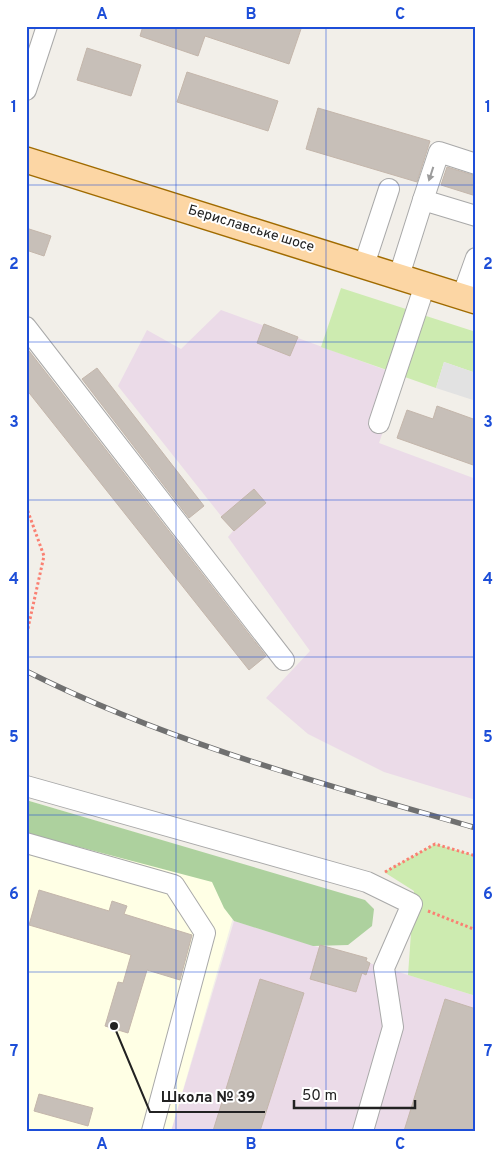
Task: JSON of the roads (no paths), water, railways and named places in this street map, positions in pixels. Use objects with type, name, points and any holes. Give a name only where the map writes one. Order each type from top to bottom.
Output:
[{"type":"main road","name":"Бериславське шосе","points":[[26,160],[469,299]]},
{"type":"street","points":[[26,90],[47,26]]},
{"type":"street","points":[[399,276],[439,152],[476,164]]},
{"type":"street","points":[[364,265],[389,189]]},
{"type":"street","points":[[423,200],[476,216]]},
{"type":"street","points":[[469,299],[476,258]]},
{"type":"street","points":[[380,422],[425,285]]},
{"type":"street","points":[[26,327],[284,660]]},
{"type":"street","points":[[26,786],[367,882],[412,904],[384,968],[393,1027],[364,1131]]},
{"type":"street","points":[[26,843],[174,885],[205,933],[152,1131]]},
{"type":"railway","points":[[26,671],[80,697],[191,741],[304,778],[476,828]]},
{"type":"place","name":"Школа № 39","points":[[114,1026]]}]
